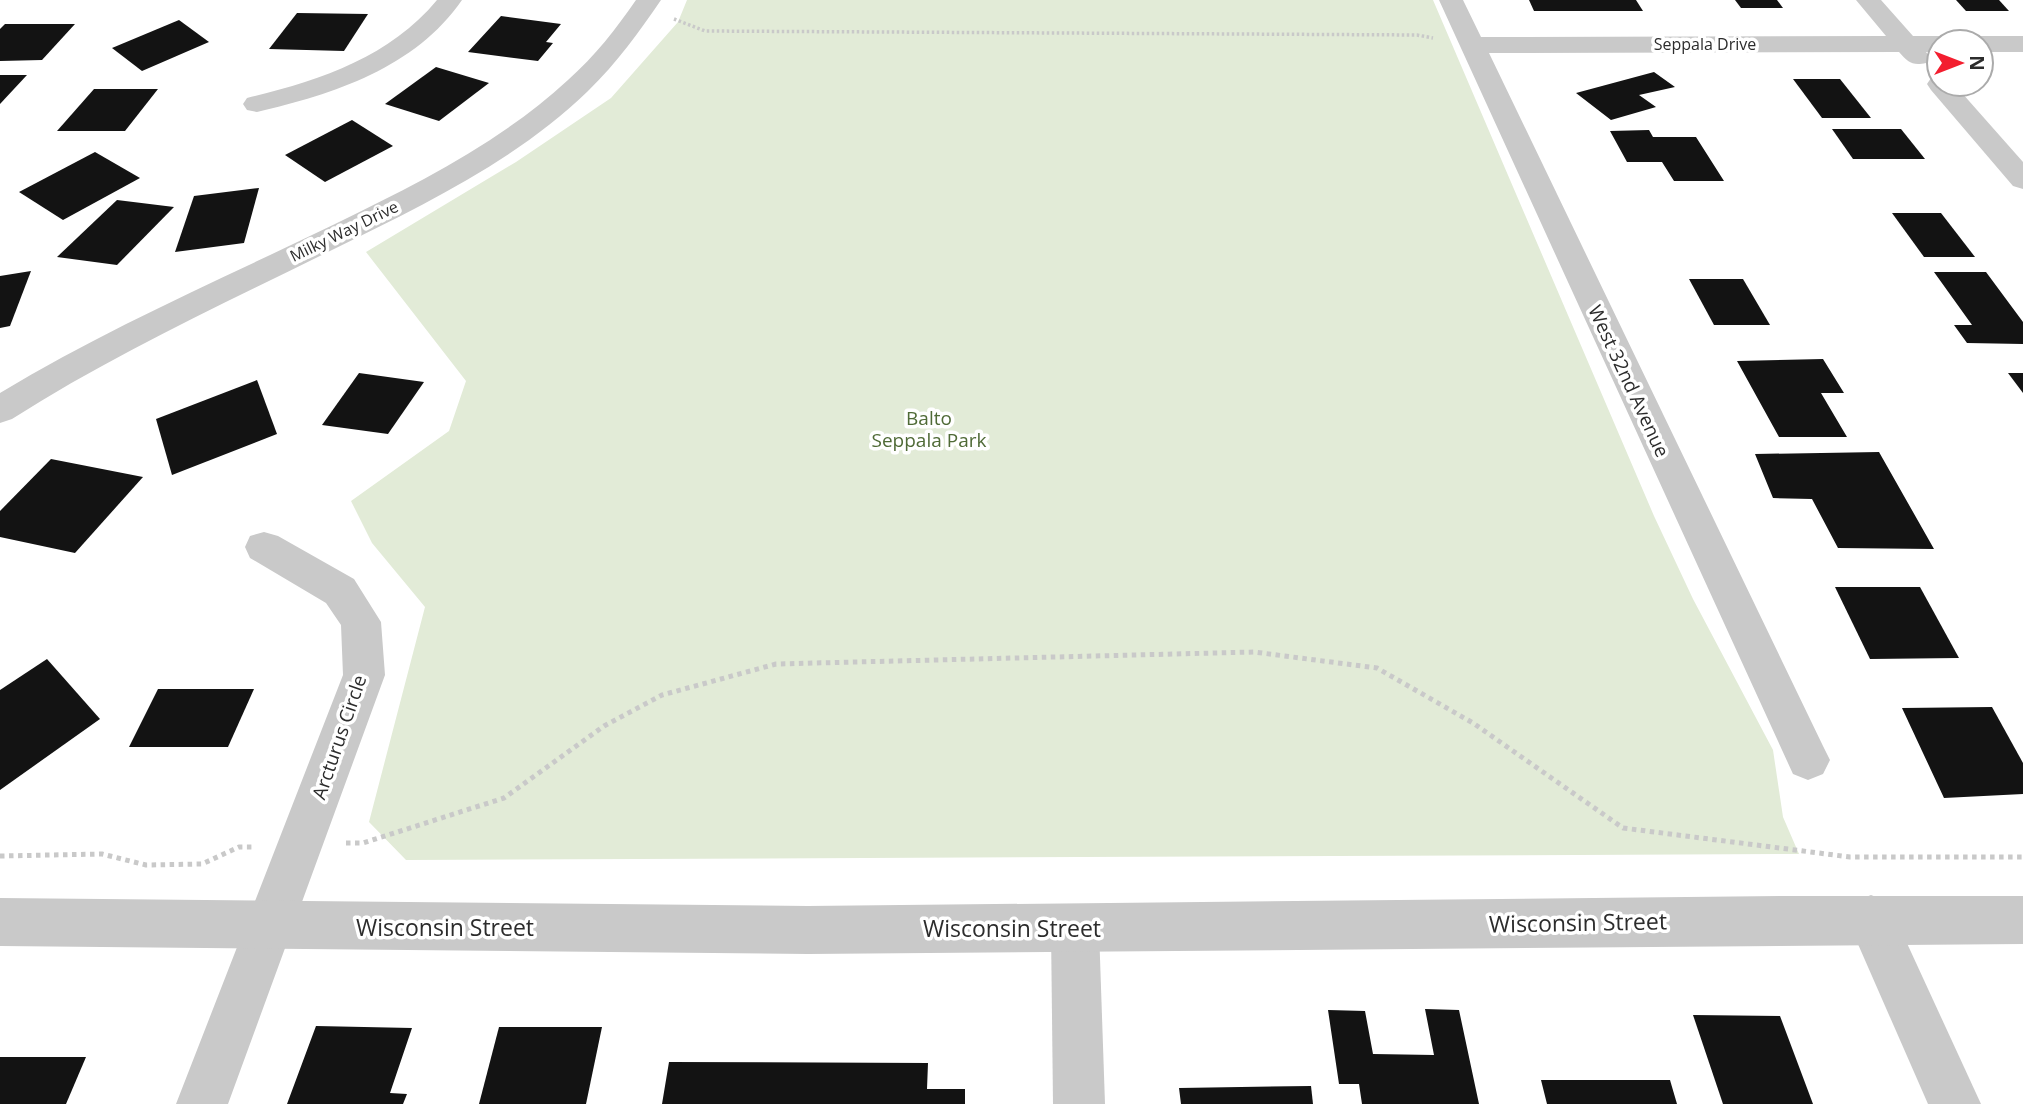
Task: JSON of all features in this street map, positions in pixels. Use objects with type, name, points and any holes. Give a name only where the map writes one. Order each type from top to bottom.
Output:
[{"type":"street","points":[[257,104],[326,87],[361,71],[408,40],[450,0]]},
{"type":"street","name":"West 32nd Avenue","points":[[1451,0],[1808,760]]},
{"type":"street","points":[[1868,0],[1925,66]]},
{"type":"street","name":"Milky Way Drive","points":[[0,410],[114,342],[377,216],[527,127],[584,80],[634,22],[658,8]]},
{"type":"street","name":"Seppala Drive","points":[[1470,45],[1925,44]]},
{"type":"street","points":[[1995,44],[2023,44]]},
{"type":"street","points":[[1953,98],[2023,180]]},
{"type":"street","name":"Arcturus Circle","points":[[202,1104],[364,675],[361,622],[340,591],[264,547]]},
{"type":"street","points":[[1871,919],[1955,1104]]},
{"type":"street","name":"Wisconsin Street","points":[[0,922],[270,927],[1075,929],[1871,919],[2023,920]]},
{"type":"street","points":[[1075,929],[1079,1104]]},
{"type":"path","points":[[658,8],[705,31],[1417,35],[1470,45]]},
{"type":"path","points":[[0,856],[102,854],[146,865],[202,863],[239,847],[363,843],[504,798],[604,726],[662,695],[776,664],[1254,652],[1377,668],[1473,723],[1623,828],[1850,857],[2023,857]]},
{"type":"green space","name":"Balto Seppala Park","points":[[687,0],[1433,0],[1654,516],[1693,599],[1773,750],[1783,817],[1799,854],[406,860],[369,822],[425,607],[372,543],[351,501],[449,431],[466,381],[366,252],[516,162],[611,98],[678,22]]},
{"type":"building","points":[[1529,0],[1636,0],[1643,11],[1534,11]]},
{"type":"building","points":[[1735,0],[1777,0],[1783,8],[1741,8]]},
{"type":"building","points":[[1956,0],[1999,0],[2009,11],[1966,11]]},
{"type":"building","points":[[297,13],[368,14],[344,51],[269,49]]},
{"type":"building","points":[[501,16],[561,24],[546,42],[553,43],[538,61],[468,52]]},
{"type":"building","points":[[179,20],[209,42],[142,71],[112,48]]},
{"type":"building","points":[[5,24],[75,24],[42,60],[0,61],[0,29]]},
{"type":"building","points":[[436,67],[489,83],[439,121],[385,104]]},
{"type":"building","points":[[1654,72],[1675,87],[1639,95],[1656,107],[1611,120],[1576,93]]},
{"type":"building","points":[[0,75],[27,75],[0,104]]},
{"type":"building","points":[[1793,79],[1840,79],[1871,118],[1822,118]]},
{"type":"building","points":[[94,89],[158,89],[125,131],[57,131]]},
{"type":"building","points":[[352,120],[393,146],[325,182],[285,155]]},
{"type":"building","points":[[1832,129],[1901,129],[1925,159],[1853,159]]},
{"type":"building","points":[[1649,130],[1653,137],[1696,137],[1724,181],[1674,181],[1662,162],[1627,162],[1610,131]]},
{"type":"building","points":[[95,152],[140,178],[63,220],[19,192]]},
{"type":"building","points":[[259,188],[244,243],[175,252],[194,196]]},
{"type":"building","points":[[117,200],[174,207],[117,265],[57,257]]},
{"type":"building","points":[[1892,213],[1941,213],[1975,257],[1924,257]]},
{"type":"building","points":[[31,271],[10,326],[0,328],[0,276]]},
{"type":"building","points":[[1934,272],[1986,272],[2023,322],[2023,344],[1967,343],[1954,325],[1972,325]]},
{"type":"building","points":[[1689,279],[1743,279],[1770,325],[1714,325]]},
{"type":"building","points":[[1823,359],[1844,393],[1821,393],[1847,437],[1779,437],[1737,361]]},
{"type":"building","points":[[359,373],[424,382],[388,434],[322,425]]},
{"type":"building","points":[[2008,373],[2023,373],[2023,393]]},
{"type":"building","points":[[257,380],[277,434],[172,475],[156,419]]},
{"type":"building","points":[[1879,452],[1934,549],[1838,548],[1812,499],[1773,498],[1755,454]]},
{"type":"building","points":[[51,459],[143,477],[75,553],[0,537],[0,511]]},
{"type":"building","points":[[1835,587],[1920,587],[1959,658],[1870,659]]},
{"type":"building","points":[[47,659],[100,719],[0,790],[0,690]]},
{"type":"building","points":[[158,689],[254,689],[228,747],[129,747]]},
{"type":"building","points":[[1992,707],[2023,763],[2023,794],[1944,798],[1902,708]]},
{"type":"building","points":[[1425,1009],[1459,1010],[1479,1104],[1362,1104],[1359,1084],[1339,1084],[1328,1010],[1365,1011],[1373,1054],[1434,1055]]},
{"type":"building","points":[[1693,1015],[1780,1016],[1813,1104],[1723,1104]]},
{"type":"building","points":[[316,1026],[412,1028],[390,1093],[407,1094],[403,1104],[287,1104]]},
{"type":"building","points":[[499,1027],[602,1027],[586,1104],[479,1104]]},
{"type":"building","points":[[0,1057],[86,1057],[66,1104],[0,1104]]},
{"type":"building","points":[[669,1062],[928,1063],[927,1089],[965,1089],[965,1104],[662,1104]]},
{"type":"building","points":[[1541,1080],[1670,1080],[1677,1104],[1547,1104]]},
{"type":"building","points":[[1311,1086],[1313,1104],[1181,1104],[1179,1088]]}]
